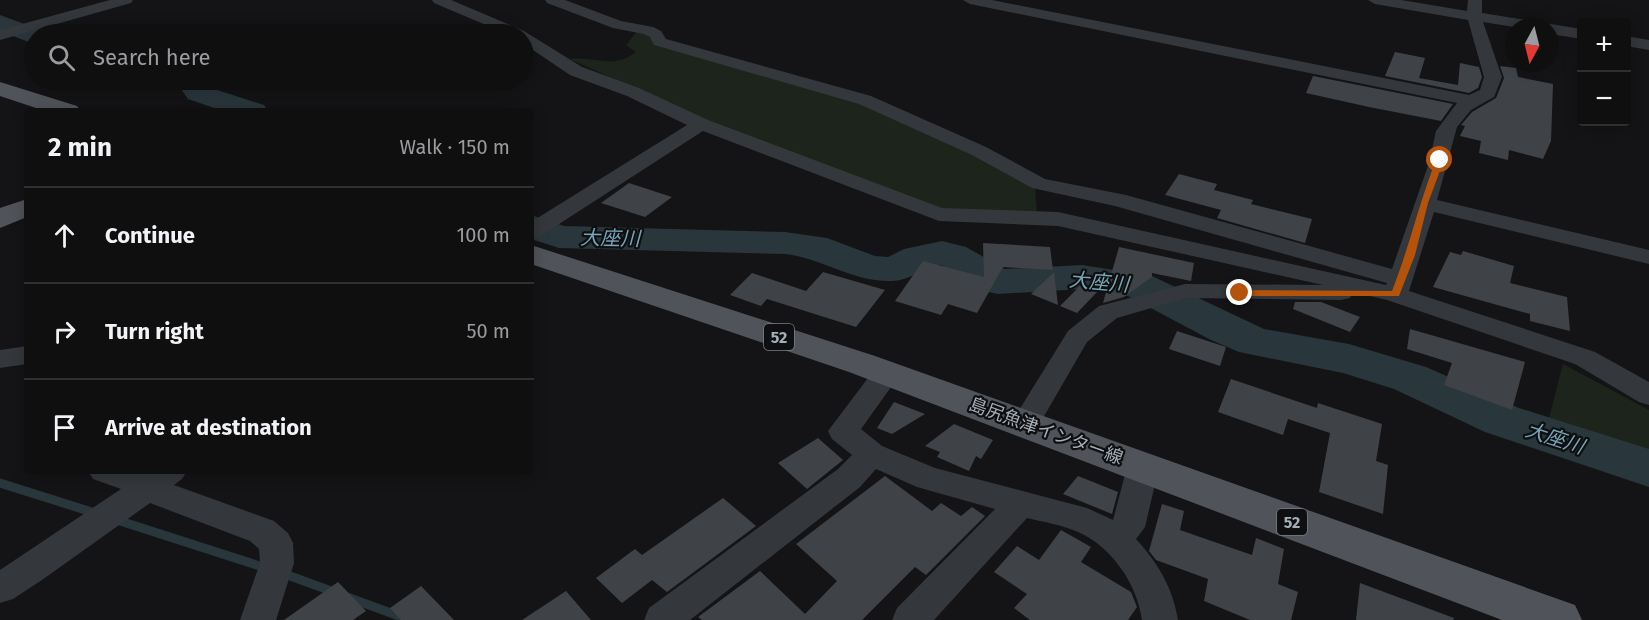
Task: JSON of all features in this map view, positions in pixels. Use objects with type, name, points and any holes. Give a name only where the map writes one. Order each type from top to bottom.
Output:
[{"type":"main road","points":[[0,89],[60,108]]},
{"type":"main road","points":[[0,219],[24,208]]},
{"type":"main road","name":"島尻魚津インター線","points":[[534,255],[887,373],[1558,620]]},
{"type":"street","points":[[40,24],[126,0]]},
{"type":"street","points":[[439,0],[495,24]]},
{"type":"street","points":[[552,0],[618,25],[648,30],[656,34],[660,42],[864,100],[979,152],[1039,184],[1118,200],[1398,286],[1414,302],[1585,358],[1649,395]]},
{"type":"street","points":[[970,0],[1469,100],[1488,93],[1493,78],[1475,8]]},
{"type":"street","points":[[1375,0],[1475,8],[1509,18]]},
{"type":"street","points":[[0,35],[24,28]]},
{"type":"street","points":[[1559,30],[1577,33]]},
{"type":"street","points":[[1631,42],[1649,45]]},
{"type":"street","points":[[534,44],[576,71],[633,92],[701,124],[939,214],[1058,219],[1398,286]]},
{"type":"street","points":[[1398,286],[1411,255],[1424,203],[1440,160],[1447,128],[1469,100]]},
{"type":"street","points":[[534,230],[701,124]]},
{"type":"street","points":[[1424,203],[1649,257]]},
{"type":"street","points":[[1026,423],[1077,337],[1108,312],[1185,291],[1398,286]]},
{"type":"street","points":[[0,359],[24,355]]},
{"type":"street","points":[[887,373],[843,430],[871,454],[927,478],[1087,521],[1114,537],[1145,574],[1158,601],[1160,620]]},
{"type":"street","points":[[662,620],[849,478],[871,454]]},
{"type":"street","points":[[1114,537],[1128,527],[1143,466]]},
{"type":"street","points":[[122,474],[159,480],[262,531],[276,543],[277,563],[258,620]]},
{"type":"street","points":[[0,588],[30,570],[159,480]]},
{"type":"street","points":[[910,620],[1022,502]]},
{"type":"shaded area","points":[[637,31],[647,34],[661,47],[852,99],[949,142],[1035,188],[1037,214],[938,209],[706,121],[570,59],[612,61],[627,57],[636,52],[626,45]]},
{"type":"shaded area","points":[[1563,364],[1649,410],[1649,458],[1548,422]]},
{"type":"building","points":[[1395,52],[1425,58],[1419,78],[1458,85],[1460,63],[1479,67],[1482,77],[1478,88],[1469,93],[1385,76]]},
{"type":"building","points":[[1500,66],[1505,67],[1505,72],[1517,72],[1518,77],[1553,84],[1551,141],[1543,159],[1509,150],[1508,160],[1479,153],[1481,141],[1460,136],[1465,126],[1461,125],[1472,112],[1496,98],[1504,78]]},
{"type":"building","points":[[1313,76],[1453,104],[1441,121],[1369,107],[1306,93]]},
{"type":"building","points":[[1179,174],[1217,184],[1214,190],[1253,200],[1251,204],[1312,219],[1305,243],[1217,218],[1221,210],[1165,195]]},
{"type":"building","points":[[629,183],[672,197],[645,217],[601,203]]},
{"type":"building","points":[[983,243],[1050,247],[1053,270],[1003,267],[977,313],[948,304],[941,315],[895,301],[923,261],[984,277]]},
{"type":"building","points":[[1119,247],[1194,263],[1191,281],[1152,273],[1152,277],[1124,297],[1103,303]]},
{"type":"building","points":[[1463,251],[1514,266],[1510,283],[1567,297],[1570,331],[1530,321],[1530,314],[1433,287],[1450,252],[1461,255]]},
{"type":"building","points":[[823,272],[885,290],[856,327],[767,299],[761,306],[730,295],[752,273],[806,291]]},
{"type":"building","points":[[1054,272],[1058,305],[1031,294]]},
{"type":"building","points":[[1082,284],[1099,290],[1077,313],[1060,306]]},
{"type":"building","points":[[1295,302],[1321,302],[1360,317],[1350,332],[1293,309]]},
{"type":"building","points":[[1410,329],[1525,362],[1512,410],[1444,385],[1452,363],[1407,349]]},
{"type":"building","points":[[1177,331],[1226,347],[1220,366],[1169,349]]},
{"type":"building","points":[[1231,379],[1317,408],[1318,403],[1382,424],[1376,461],[1388,465],[1383,514],[1319,492],[1330,433],[1288,419],[1283,435],[1218,412]]},
{"type":"building","points":[[894,402],[925,414],[892,434],[877,428]]},
{"type":"building","points":[[954,424],[993,440],[981,459],[976,456],[969,471],[937,457],[940,452],[925,446]]},
{"type":"building","points":[[818,438],[843,460],[807,489],[778,463]]},
{"type":"building","points":[[885,476],[932,511],[941,503],[961,516],[972,507],[985,516],[926,575],[915,567],[862,620],[702,620],[698,617],[760,571],[805,614],[837,581],[796,544]]},
{"type":"building","points":[[1078,476],[1118,492],[1112,514],[1063,494]]},
{"type":"building","points":[[723,498],[756,526],[667,592],[652,580],[622,603],[596,578],[635,549],[642,555]]},
{"type":"building","points":[[1162,504],[1184,511],[1180,530],[1252,555],[1256,538],[1284,549],[1278,584],[1298,592],[1291,620],[1250,620],[1204,601],[1208,579],[1156,560],[1149,551]]},
{"type":"building","points":[[1061,530],[1091,547],[1081,562],[1131,592],[1137,607],[1128,620],[1030,620],[1014,608],[1027,594],[994,572],[1017,546],[1039,560]]},
{"type":"building","points":[[338,582],[366,611],[353,620],[284,620]]},
{"type":"building","points":[[1360,583],[1454,618],[1453,620],[1356,620]]},
{"type":"building","points":[[421,586],[454,620],[401,620],[390,608]]},
{"type":"building","points":[[566,591],[591,620],[522,620]]},
{"type":"waterway","name":"大座川","points":[[0,22],[24,32]]},
{"type":"waterway","name":"大座川","points":[[197,90],[198,93],[244,108]]},
{"type":"waterway","name":"大座川","points":[[534,227],[559,237],[785,243],[813,246],[870,268],[894,269],[918,257],[942,253],[952,255],[998,282],[1082,277],[1138,285],[1226,330],[1255,342],[1349,359],[1410,378],[1502,420],[1649,468]]},
{"type":"waterway","points":[[0,483],[95,513]]},
{"type":"waterway","points":[[117,520],[266,568]]},
{"type":"waterway","points":[[282,573],[334,592]]},
{"type":"waterway","points":[[347,597],[410,620]]},
{"type":"route","points":[[1240,293],[1395,294],[1411,255],[1424,203],[1440,160]]}]
